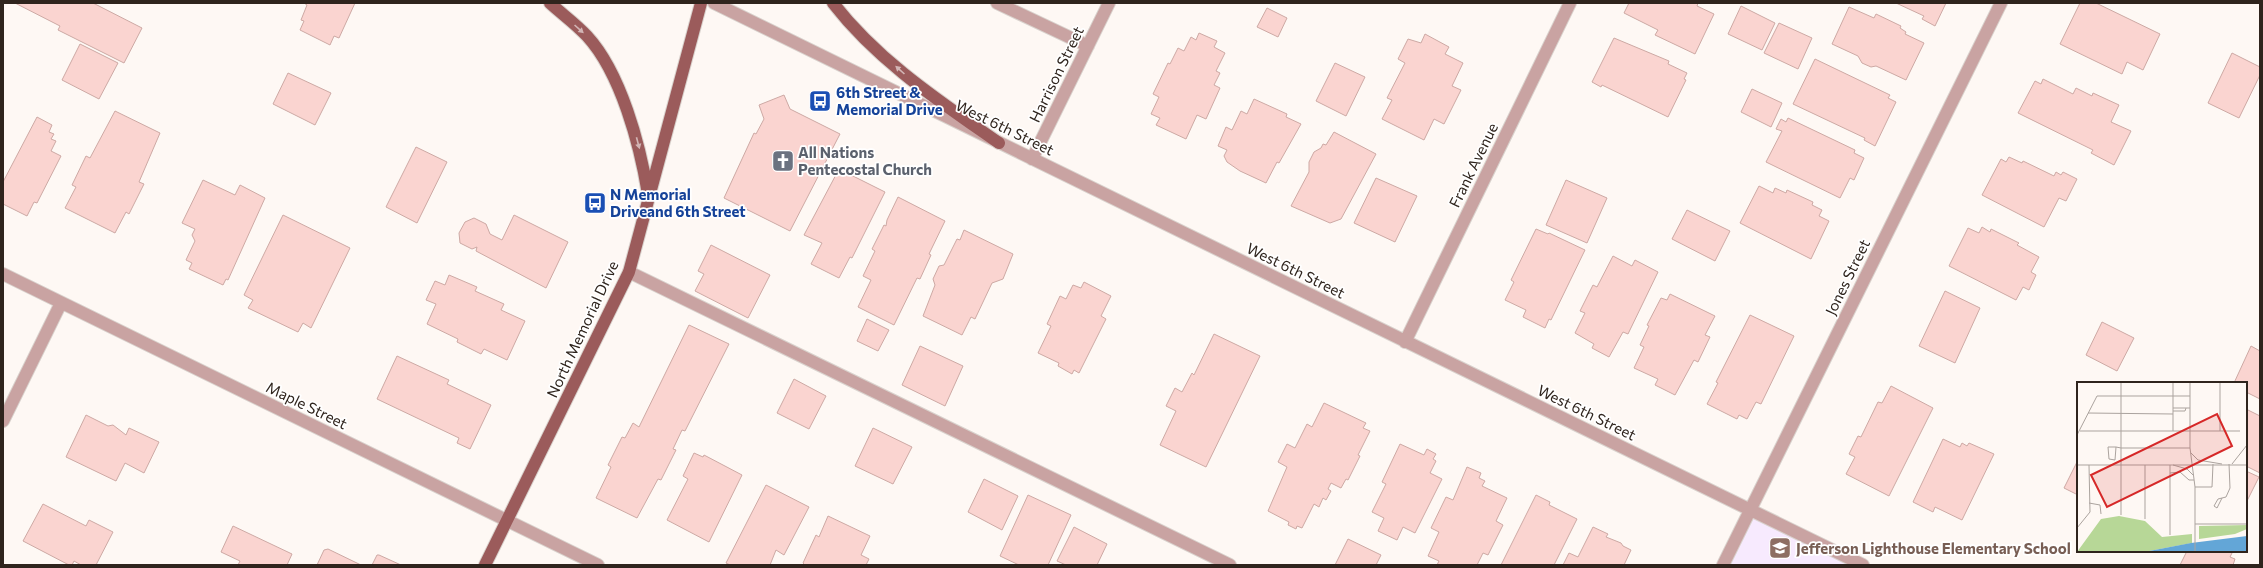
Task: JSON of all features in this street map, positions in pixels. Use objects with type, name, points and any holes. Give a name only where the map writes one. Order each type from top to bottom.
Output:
[{"type":"main road","points":[[550,3],[587,36],[602,58],[620,93],[635,132],[643,160],[649,198]]},
{"type":"main road","name":"North Memorial Drive","points":[[485,565],[629,272],[701,3]]},
{"type":"main road","points":[[833,3],[851,26],[909,79],[999,143]]},
{"type":"street","name":"West 6th Street","points":[[714,3],[1863,565]]},
{"type":"street","points":[[997,3],[1088,46]]},
{"type":"street","name":"Harrison Street","points":[[1032,159],[1109,3]]},
{"type":"street","name":"Frank Avenue","points":[[1405,342],[1570,3]]},
{"type":"street","name":"Jones Street","points":[[1723,565],[2001,3]]},
{"type":"street","points":[[629,272],[1230,565]]},
{"type":"street","name":"Maple Street","points":[[3,274],[598,565]]},
{"type":"street","points":[[3,421],[61,303]]},
{"type":"shaded area","name":"Jefferson Lighthouse Elementary School","points":[[1750,510],[1863,565],[1723,565]]},
{"type":"building","points":[[15,3],[93,3],[142,28],[124,63],[58,30],[60,26]]},
{"type":"building","points":[[304,3],[355,3],[339,38],[334,36],[330,45],[300,30],[304,21],[301,20],[307,5]]},
{"type":"building","points":[[1629,3],[1698,3],[1697,6],[1714,14],[1695,54],[1655,35],[1658,30],[1624,13]]},
{"type":"building","points":[[1896,3],[1946,3],[1935,26],[1922,19],[1924,16]]},
{"type":"building","points":[[2080,3],[2096,3],[2160,34],[2143,70],[2127,62],[2122,74],[2060,44]]},
{"type":"building","points":[[1741,6],[1775,23],[1762,50],[1728,34]]},
{"type":"building","points":[[1849,7],[1874,18],[1876,14],[1901,26],[1900,28],[1906,32],[1905,34],[1924,43],[1906,80],[1876,66],[1871,67],[1862,63],[1858,56],[1832,44]]},
{"type":"building","points":[[1267,8],[1287,18],[1278,37],[1257,27]]},
{"type":"building","points":[[1779,23],[1812,38],[1798,69],[1764,53]]},
{"type":"building","points":[[1199,33],[1217,41],[1214,47],[1225,53],[1216,71],[1220,73],[1214,85],[1220,88],[1206,119],[1197,115],[1186,139],[1156,125],[1160,118],[1151,114],[1159,97],[1153,94],[1168,63],[1170,64],[1178,48],[1184,51],[1191,37],[1196,40]]},
{"type":"building","points":[[1425,34],[1449,47],[1445,54],[1463,63],[1452,86],[1461,90],[1444,124],[1434,119],[1424,140],[1382,119],[1392,100],[1387,98],[1405,63],[1398,59],[1408,39],[1421,43]]},
{"type":"building","points":[[1614,38],[1669,61],[1668,64],[1687,73],[1684,79],[1686,80],[1668,117],[1602,85],[1601,87],[1592,82]]},
{"type":"building","points":[[80,44],[118,63],[99,99],[62,80]]},
{"type":"building","points":[[2232,53],[2260,67],[2260,75],[2239,118],[2208,103]]},
{"type":"building","points":[[1815,59],[1890,95],[1888,98],[1896,102],[1875,146],[1864,140],[1865,138],[1793,104]]},
{"type":"building","points":[[1335,63],[1365,77],[1346,116],[1316,101]]},
{"type":"building","points":[[288,73],[331,93],[315,125],[273,104]]},
{"type":"building","points":[[2043,79],[2073,94],[2076,88],[2092,96],[2093,93],[2119,105],[2111,122],[2131,131],[2114,165],[2091,153],[2093,150],[2018,113],[2035,81],[2041,84]]},
{"type":"building","points":[[1752,89],[1782,103],[1771,127],[1741,112]]},
{"type":"building","name":"All Nations Pentecostal Church","points":[[784,95],[790,109],[840,134],[790,231],[724,198],[754,133],[756,134],[764,119],[759,105]]},
{"type":"building","points":[[1254,99],[1287,114],[1286,117],[1301,124],[1279,163],[1277,162],[1266,183],[1240,171],[1227,162],[1224,156],[1227,150],[1218,146],[1226,127],[1232,130],[1241,111],[1247,114]]},
{"type":"building","points":[[115,111],[160,133],[139,182],[144,184],[129,214],[126,212],[115,233],[65,208],[76,187],[72,185],[86,156],[90,158]]},
{"type":"building","points":[[37,117],[52,125],[49,132],[54,134],[51,139],[56,141],[51,151],[61,156],[37,203],[34,202],[27,216],[3,204],[3,182]]},
{"type":"building","points":[[1788,118],[1855,150],[1854,153],[1864,158],[1854,180],[1850,178],[1840,198],[1766,162],[1782,131],[1776,129],[1781,119],[1786,122]]},
{"type":"building","points":[[1334,132],[1376,154],[1341,219],[1330,223],[1291,206],[1309,172],[1309,162],[1314,152],[1321,148],[1323,144],[1326,145]]},
{"type":"building","points":[[416,147],[447,162],[417,223],[386,207]]},
{"type":"building","points":[[2009,157],[2022,163],[2023,161],[2054,176],[2056,172],[2061,175],[2063,172],[2077,179],[2066,201],[2059,198],[2044,227],[1982,195],[2001,159],[2006,162]]},
{"type":"building","points":[[839,169],[885,192],[852,258],[850,257],[839,278],[811,264],[822,243],[804,235]]},
{"type":"building","points":[[1376,178],[1417,196],[1395,242],[1354,223]]},
{"type":"building","points":[[203,180],[235,195],[240,185],[265,198],[228,280],[226,279],[223,285],[189,269],[192,263],[186,260],[195,241],[192,235],[195,229],[182,223]]},
{"type":"building","points":[[1566,180],[1607,198],[1587,243],[1546,225]]},
{"type":"building","points":[[1759,186],[1773,193],[1775,188],[1786,193],[1787,190],[1813,202],[1812,205],[1822,210],[1819,216],[1829,221],[1811,259],[1740,223]]},
{"type":"building","points":[[898,197],[945,221],[929,254],[931,255],[920,279],[917,278],[894,325],[858,307],[871,280],[863,276],[875,251],[872,249],[884,225],[886,226],[887,220]]},
{"type":"building","points":[[1687,210],[1730,231],[1715,261],[1672,239]]},
{"type":"building","points":[[283,215],[350,248],[311,328],[303,323],[298,332],[248,308],[253,300],[244,295]]},
{"type":"building","points":[[514,215],[568,242],[546,288],[476,251],[477,247],[472,249],[460,243],[459,233],[465,222],[474,218],[486,224],[490,234],[502,240]]},
{"type":"building","points":[[1982,227],[1990,232],[1991,229],[2019,243],[2017,245],[2039,257],[2031,272],[2036,275],[2029,290],[2023,287],[2016,300],[1949,266],[1968,228],[1979,233]]},
{"type":"building","points":[[1536,229],[1548,234],[1549,233],[1585,250],[1551,320],[1549,319],[1545,328],[1523,317],[1526,310],[1505,300],[1514,282],[1511,280]]},
{"type":"building","points":[[964,230],[1013,254],[1003,279],[992,283],[975,319],[971,317],[962,335],[923,316],[935,285],[933,279],[939,266],[944,265],[957,239],[960,240]]},
{"type":"building","points":[[711,245],[770,275],[748,318],[695,291],[704,274],[698,271]]},
{"type":"building","points":[[1613,256],[1632,266],[1635,260],[1658,272],[1628,334],[1623,332],[1609,357],[1592,348],[1594,344],[1575,333],[1585,313],[1580,311],[1593,285],[1597,287]]},
{"type":"building","points":[[449,275],[477,287],[475,291],[504,304],[501,310],[525,321],[507,360],[484,349],[481,354],[457,342],[458,339],[427,324],[436,304],[426,300],[435,281],[445,285]]},
{"type":"building","points":[[1084,282],[1111,296],[1101,316],[1106,319],[1079,373],[1074,370],[1072,374],[1058,366],[1059,363],[1038,353],[1051,326],[1047,324],[1060,296],[1066,299],[1073,285],[1081,288]]},
{"type":"building","points":[[1945,291],[1980,308],[1955,363],[1919,346]]},
{"type":"building","points":[[1670,294],[1715,316],[1705,335],[1710,337],[1698,362],[1694,360],[1675,395],[1655,385],[1658,379],[1634,368],[1644,347],[1640,345],[1649,326],[1647,325],[1661,298],[1667,300]]},
{"type":"building","points":[[1750,315],[1794,336],[1761,404],[1756,402],[1747,419],[1739,415],[1737,419],[1707,404],[1718,383],[1716,382]]},
{"type":"building","points":[[867,319],[889,330],[878,351],[857,341]]},
{"type":"building","points":[[2102,322],[2134,338],[2117,371],[2086,355]]},
{"type":"building","points":[[689,325],[729,344],[685,431],[682,430],[673,449],[676,450],[661,480],[658,479],[637,518],[596,498],[611,467],[608,465],[622,437],[625,438],[633,423],[639,427]]},
{"type":"building","points":[[1214,334],[1260,356],[1206,467],[1160,445],[1176,411],[1166,406],[1175,388],[1182,392],[1192,373],[1194,375]]},
{"type":"building","points":[[920,346],[963,366],[945,406],[902,385]]},
{"type":"building","points":[[2251,346],[2260,351],[2260,399],[2247,392],[2247,382],[2234,382]]},
{"type":"building","points":[[397,356],[449,380],[447,384],[491,405],[470,449],[457,443],[459,438],[377,399]]},
{"type":"building","points":[[794,379],[826,396],[809,429],[777,413]]},
{"type":"building","points":[[1891,386],[1933,408],[1889,496],[1846,474],[1855,457],[1849,454],[1858,436],[1861,437],[1878,402],[1882,403]]},
{"type":"building","points":[[1324,403],[1366,423],[1363,428],[1370,431],[1348,480],[1346,479],[1341,488],[1331,483],[1328,489],[1331,491],[1326,500],[1323,498],[1319,507],[1314,504],[1302,528],[1297,526],[1296,529],[1288,525],[1289,522],[1268,511],[1287,467],[1278,462],[1287,444],[1295,448],[1307,424],[1312,427]]},
{"type":"building","points":[[2247,410],[2260,416],[2260,473],[2247,466]]},
{"type":"building","points":[[86,415],[108,426],[113,425],[126,435],[129,428],[159,442],[144,473],[125,463],[116,481],[66,457]]},
{"type":"building","points":[[873,428],[912,447],[893,484],[855,466]]},
{"type":"building","points":[[1943,439],[1960,447],[1962,443],[1967,446],[1969,443],[1994,454],[1962,520],[1935,507],[1933,512],[1913,502]]},
{"type":"building","points":[[1400,444],[1424,455],[1427,449],[1436,454],[1433,459],[1436,461],[1430,473],[1442,479],[1415,533],[1403,527],[1397,540],[1378,531],[1384,518],[1372,512],[1386,484],[1382,482]]},
{"type":"building","points":[[694,453],[703,457],[704,455],[742,475],[709,542],[667,520],[688,479],[683,476]]},
{"type":"building","points":[[2077,462],[2077,494],[2064,488]]},
{"type":"building","points":[[1467,467],[1481,473],[1479,478],[1485,481],[1482,486],[1507,498],[1496,521],[1503,525],[1488,555],[1483,553],[1477,565],[1437,565],[1439,561],[1428,556],[1439,532],[1431,528],[1446,497],[1453,500]]},
{"type":"building","points":[[2247,471],[2259,477],[2247,501]]},
{"type":"building","points":[[984,479],[1018,496],[1002,530],[968,512]]},
{"type":"building","points":[[766,485],[809,507],[784,555],[776,550],[770,565],[730,565],[726,563]]},
{"type":"building","points":[[1028,495],[1071,515],[1048,565],[1019,565],[1000,556]]},
{"type":"building","points":[[1536,495],[1550,502],[1549,505],[1577,519],[1554,565],[1501,565]]},
{"type":"building","points":[[43,504],[86,526],[89,520],[113,532],[96,565],[81,565],[74,561],[72,565],[69,565],[23,541]]},
{"type":"building","points":[[828,516],[870,536],[861,555],[869,559],[866,565],[805,565],[803,563],[816,535],[819,537]]},
{"type":"building","points":[[233,526],[292,554],[287,565],[238,565],[240,561],[221,552]]},
{"type":"building","points":[[1074,527],[1107,544],[1097,565],[1066,565],[1057,561]]},
{"type":"building","points":[[1593,527],[1608,534],[1606,537],[1621,543],[1623,546],[1631,550],[1624,565],[1563,565],[1569,553],[1578,557]]},
{"type":"building","points":[[1348,539],[1381,555],[1376,565],[1335,565]]},
{"type":"building","points":[[328,549],[361,565],[317,565],[324,550]]},
{"type":"building","points":[[2186,552],[2232,552],[2230,557],[2235,559],[2233,565],[2180,565]]},
{"type":"building","points":[[377,555],[379,555],[401,565],[372,565]]},
{"type":"place","name":"6th Street & Memorial Drive","points":[[820,101]]},
{"type":"place","name":"All Nations Pentecostal Church","points":[[783,161]]},
{"type":"place","name":"N Memorial Driveand 6th Street","points":[[595,203]]},
{"type":"place","name":"Jefferson Lighthouse Elementary School","points":[[1780,548]]}]
